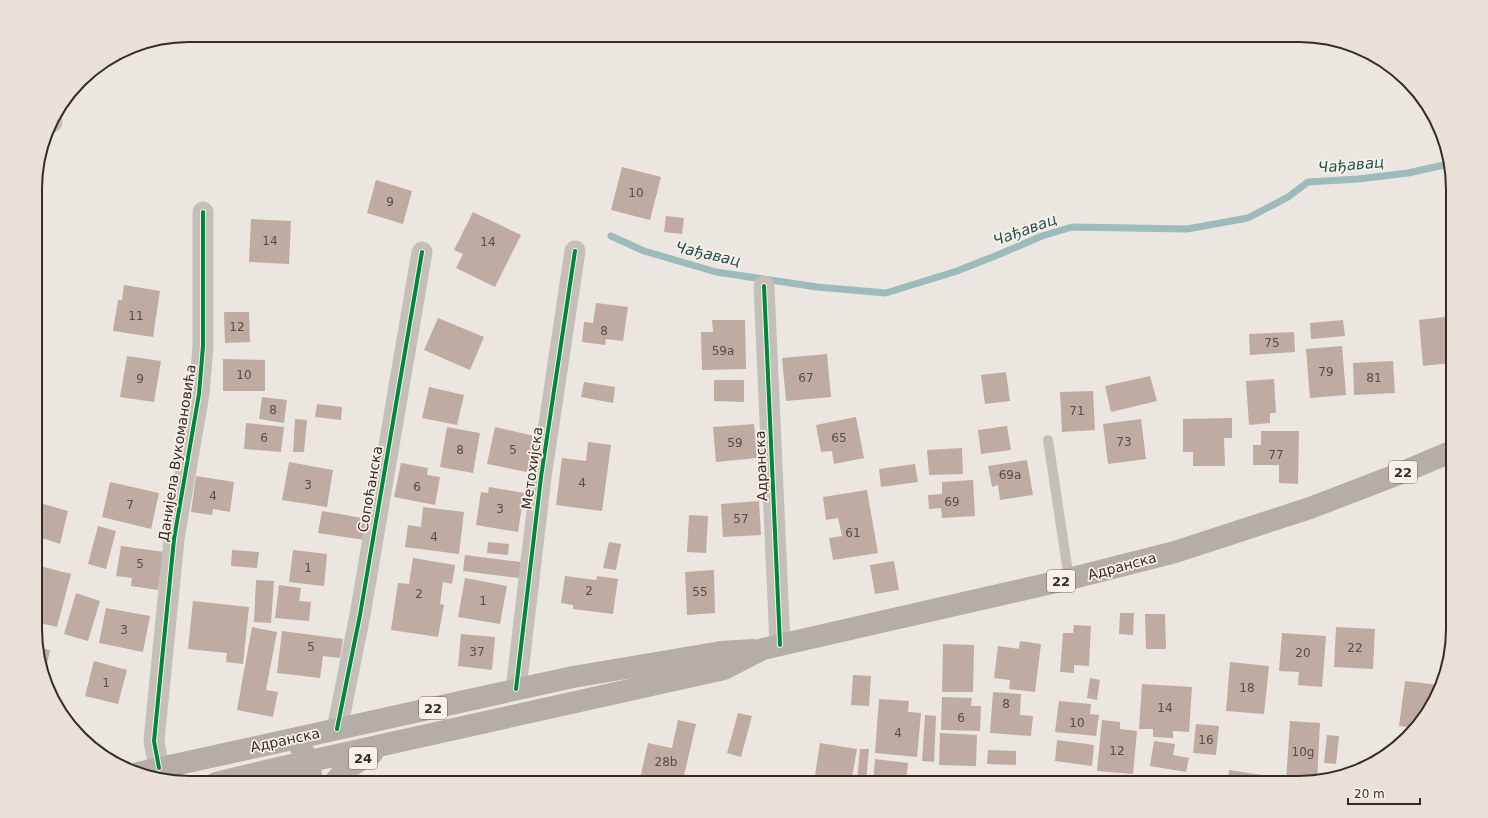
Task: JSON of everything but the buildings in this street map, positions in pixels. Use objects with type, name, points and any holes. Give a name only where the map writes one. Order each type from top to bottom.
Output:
[{"type":"main road","name":"Адранска","points":[[149,770],[573,677],[721,652],[772,647],[1069,579],[1175,552],[1285,517],[1396,475],[1446,454]]},
{"type":"main road","name":"Адранска","points":[[271,776],[309,761],[724,669],[772,647]]},
{"type":"main road","points":[[271,776],[270,760],[274,750],[286,740],[298,744],[309,761],[311,776]]},
{"type":"main road","name":"24","points":[[339,776],[351,765],[362,758],[399,741]]},
{"type":"street","name":"Данијела Вукомановића","points":[[159,768],[154,741],[174,539],[199,394],[203,346],[203,212]]},
{"type":"street","name":"Метохијска","points":[[516,689],[541,477],[575,251]]},
{"type":"street","name":"Сопоћанска","points":[[337,729],[360,615],[422,252]]},
{"type":"street","name":"Адранска","points":[[764,286],[772,647]]},
{"type":"lane","points":[[1048,440],[1069,579]]},
{"type":"waterway","name":"Чађавац","points":[[611,236],[644,251],[716,272],[817,287],[886,293],[957,271],[1042,236],[1072,227],[1187,229],[1248,218],[1288,197],[1308,182],[1358,179],[1408,173],[1444,165]]},
{"type":"cycle path","points":[[159,768],[154,741],[174,539],[199,394],[203,346],[203,212]]},
{"type":"cycle path","points":[[516,689],[541,477],[575,251]]},
{"type":"cycle path","points":[[337,729],[360,615],[422,252]]},
{"type":"cycle path","points":[[764,286],[780,645]]}]
